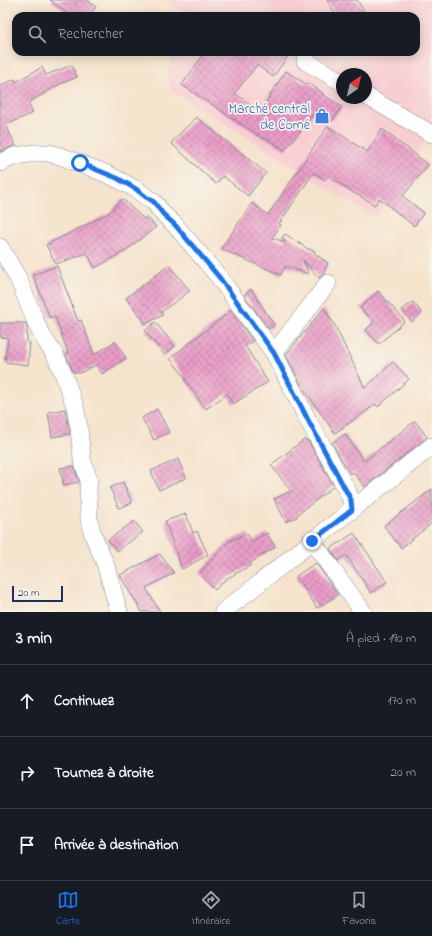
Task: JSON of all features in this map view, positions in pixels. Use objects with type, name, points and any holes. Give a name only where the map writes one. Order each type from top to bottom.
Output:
[{"type":"street","points":[[305,61],[336,79]]},
{"type":"street","points":[[372,99],[432,134]]},
{"type":"street","points":[[0,163],[15,156],[35,153],[49,153],[107,174],[136,189],[154,202],[214,271],[274,353],[308,420],[348,492],[352,510]]},
{"type":"street","points":[[0,247],[18,278],[36,324],[58,361],[75,406],[82,459],[89,480],[89,520],[93,535],[105,563],[119,612]]},
{"type":"street","points":[[274,353],[328,283]]},
{"type":"street","points":[[223,612],[432,446]]},
{"type":"street","points":[[312,541],[363,612]]},
{"type":"shaded area","name":"Marché central de Comé","points":[[162,0],[429,0],[432,5],[432,133],[375,218],[171,90],[167,70],[172,56],[420,56],[420,12],[183,12]]},
{"type":"building","points":[[50,0],[87,0],[96,7],[92,12],[65,12]]},
{"type":"building","points":[[327,0],[357,0],[364,12],[334,12]]},
{"type":"building","points":[[202,56],[288,56],[273,77],[257,65],[235,93],[259,112],[286,71],[307,85],[308,83],[342,107],[332,121],[317,109],[285,150],[265,138],[264,139],[182,85]]},
{"type":"building","points":[[72,65],[77,77],[60,84],[28,103],[33,113],[6,125],[16,146],[0,152],[0,86],[15,79],[16,82],[42,67],[46,75]]},
{"type":"building","points":[[196,117],[266,173],[248,196],[223,176],[216,184],[171,143]]},
{"type":"building","points":[[328,126],[367,152],[382,129],[428,165],[403,196],[424,213],[414,226],[379,198],[375,205],[328,176],[325,180],[314,172],[279,224],[281,225],[272,238],[286,242],[282,238],[285,234],[308,249],[315,251],[314,253],[328,263],[323,275],[319,278],[303,260],[309,274],[285,266],[281,275],[221,249],[252,203],[268,215]]},
{"type":"building","points":[[122,199],[144,219],[147,217],[156,227],[125,251],[95,268],[87,253],[56,264],[46,245],[109,213]]},
{"type":"building","points":[[169,265],[190,291],[161,312],[163,315],[145,324],[126,298]]},
{"type":"building","points":[[57,266],[78,321],[81,320],[94,355],[115,341],[126,358],[102,374],[96,365],[80,373],[73,372],[55,316],[50,318],[33,275]]},
{"type":"building","points":[[251,289],[274,325],[269,329],[244,295]]},
{"type":"building","points":[[378,291],[405,321],[379,344],[366,330],[374,322],[360,308]]},
{"type":"building","points":[[413,302],[422,313],[412,322],[402,310]]},
{"type":"building","points":[[324,308],[334,324],[365,388],[393,362],[409,379],[378,407],[376,404],[335,433],[303,388],[286,355]]},
{"type":"building","points":[[230,310],[253,341],[245,346],[268,382],[233,404],[227,394],[206,409],[170,358]]},
{"type":"building","points":[[155,322],[175,346],[165,355],[145,331]]},
{"type":"building","points":[[0,323],[26,323],[27,343],[30,343],[28,365],[5,362],[8,338],[0,337]]},
{"type":"building","points":[[65,409],[70,434],[52,437],[48,412]]},
{"type":"building","points":[[157,409],[169,432],[154,440],[142,418]]},
{"type":"building","points":[[415,421],[427,437],[365,487],[353,472],[350,474],[332,443],[345,434],[364,461]]},
{"type":"building","points":[[305,439],[308,441],[334,486],[297,515],[297,517],[286,522],[274,499],[291,491],[271,465]]},
{"type":"building","points":[[178,459],[186,478],[159,490],[151,471]]},
{"type":"building","points":[[74,466],[79,482],[64,485],[60,468]]},
{"type":"building","points":[[123,482],[132,503],[119,508],[110,488]]},
{"type":"building","points":[[432,489],[432,523],[401,548],[384,526]]},
{"type":"building","points":[[186,514],[193,533],[197,531],[208,555],[182,569],[165,521]]},
{"type":"building","points":[[134,521],[143,532],[117,551],[108,540]]},
{"type":"building","points":[[247,533],[251,542],[267,533],[275,547],[250,563],[251,565],[226,579],[215,590],[199,573],[228,542]]},
{"type":"building","points":[[354,533],[387,582],[371,593],[346,555],[338,561],[330,549]]},
{"type":"building","points":[[160,554],[174,573],[146,588],[160,612],[142,612],[120,575]]},
{"type":"building","points":[[316,563],[338,595],[317,608],[296,576]]},
{"type":"place","name":"Marché central de Comé","points":[[322,116]]},
{"type":"route","points":[[80,163],[117,178],[154,202],[219,277],[274,353],[351,500],[352,510],[312,541]]}]
